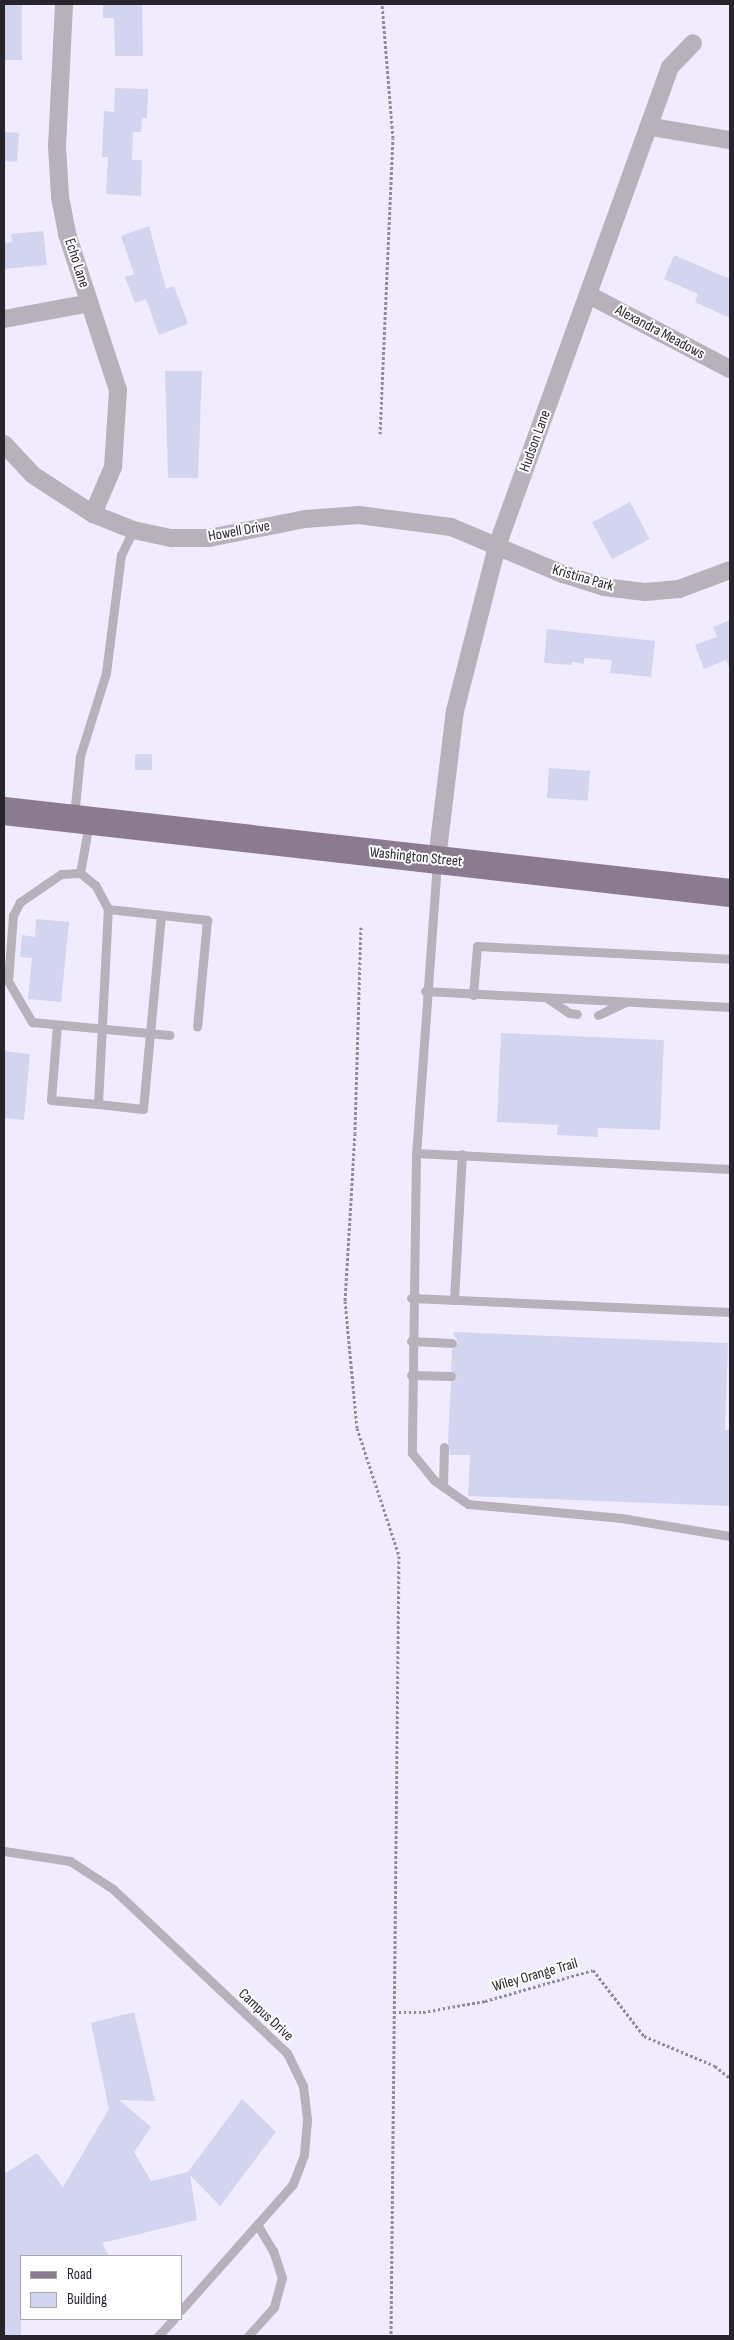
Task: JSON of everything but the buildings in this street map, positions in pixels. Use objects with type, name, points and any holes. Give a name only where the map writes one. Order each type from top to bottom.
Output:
[{"type":"main road","name":"Washington Street","points":[[4,811],[730,893]]},
{"type":"street","name":"Echo Lane","points":[[64,4],[57,146],[60,197],[67,234],[118,390],[112,467],[93,514]]},
{"type":"street","name":"Hudson Lane","points":[[437,859],[455,711],[497,546],[652,127],[670,67],[693,43]]},
{"type":"street","points":[[652,127],[730,140]]},
{"type":"street","name":"Alexandra Meadows","points":[[589,295],[730,369]]},
{"type":"street","points":[[4,319],[90,303]]},
{"type":"street","name":"Howell Drive","points":[[4,444],[33,475],[93,514],[133,530],[172,538],[210,538],[305,519],[359,515],[451,527],[497,546]]},
{"type":"street","name":"Kristina Park","points":[[497,546],[563,574],[604,587],[644,592],[679,589],[730,570]]},
{"type":"lane","points":[[80,873],[88,820],[80,756],[106,673],[121,555],[133,530]]},
{"type":"lane","points":[[437,859],[425,990],[416,1153],[411,1298],[412,1453],[443,1487],[468,1504],[583,1514],[730,1536]]},
{"type":"lane","points":[[98,1104],[102,1028],[108,909],[95,885],[80,873],[61,874],[20,902],[13,915],[8,981],[32,1022],[102,1028],[168,1035]]},
{"type":"lane","points":[[108,909],[207,920],[197,1027]]},
{"type":"lane","points":[[57,1025],[51,1100],[143,1109],[161,915]]},
{"type":"lane","points":[[473,995],[476,946],[730,959]]},
{"type":"lane","points":[[425,990],[473,995],[730,1008]]},
{"type":"lane","points":[[547,998],[569,1013],[577,1014]]},
{"type":"lane","points":[[598,1015],[626,1002]]},
{"type":"lane","points":[[416,1153],[730,1169]]},
{"type":"lane","points":[[454,1300],[462,1154]]},
{"type":"lane","points":[[411,1298],[730,1312]]},
{"type":"lane","points":[[411,1341],[452,1343]]},
{"type":"lane","points":[[412,1375],[451,1376]]},
{"type":"lane","points":[[443,1487],[444,1447]]},
{"type":"lane","name":"Campus Drive","points":[[4,1851],[70,1861],[92,1872],[287,2053],[303,2086],[307,2120],[304,2154],[293,2184],[182,2309]]},
{"type":"lane","points":[[248,2336],[274,2307],[282,2278],[273,2251],[257,2224]]},
{"type":"lane","points":[[158,2336],[173,2320]]},
{"type":"path","points":[[380,434],[393,138],[382,4]]},
{"type":"path","points":[[361,927],[355,1133],[345,1300],[357,1428],[399,1556],[391,2336]]},
{"type":"path","name":"Wiley Orange Trail","points":[[394,2012],[423,2012],[484,2001],[593,1970],[644,2036],[715,2066],[730,2078]]}]
